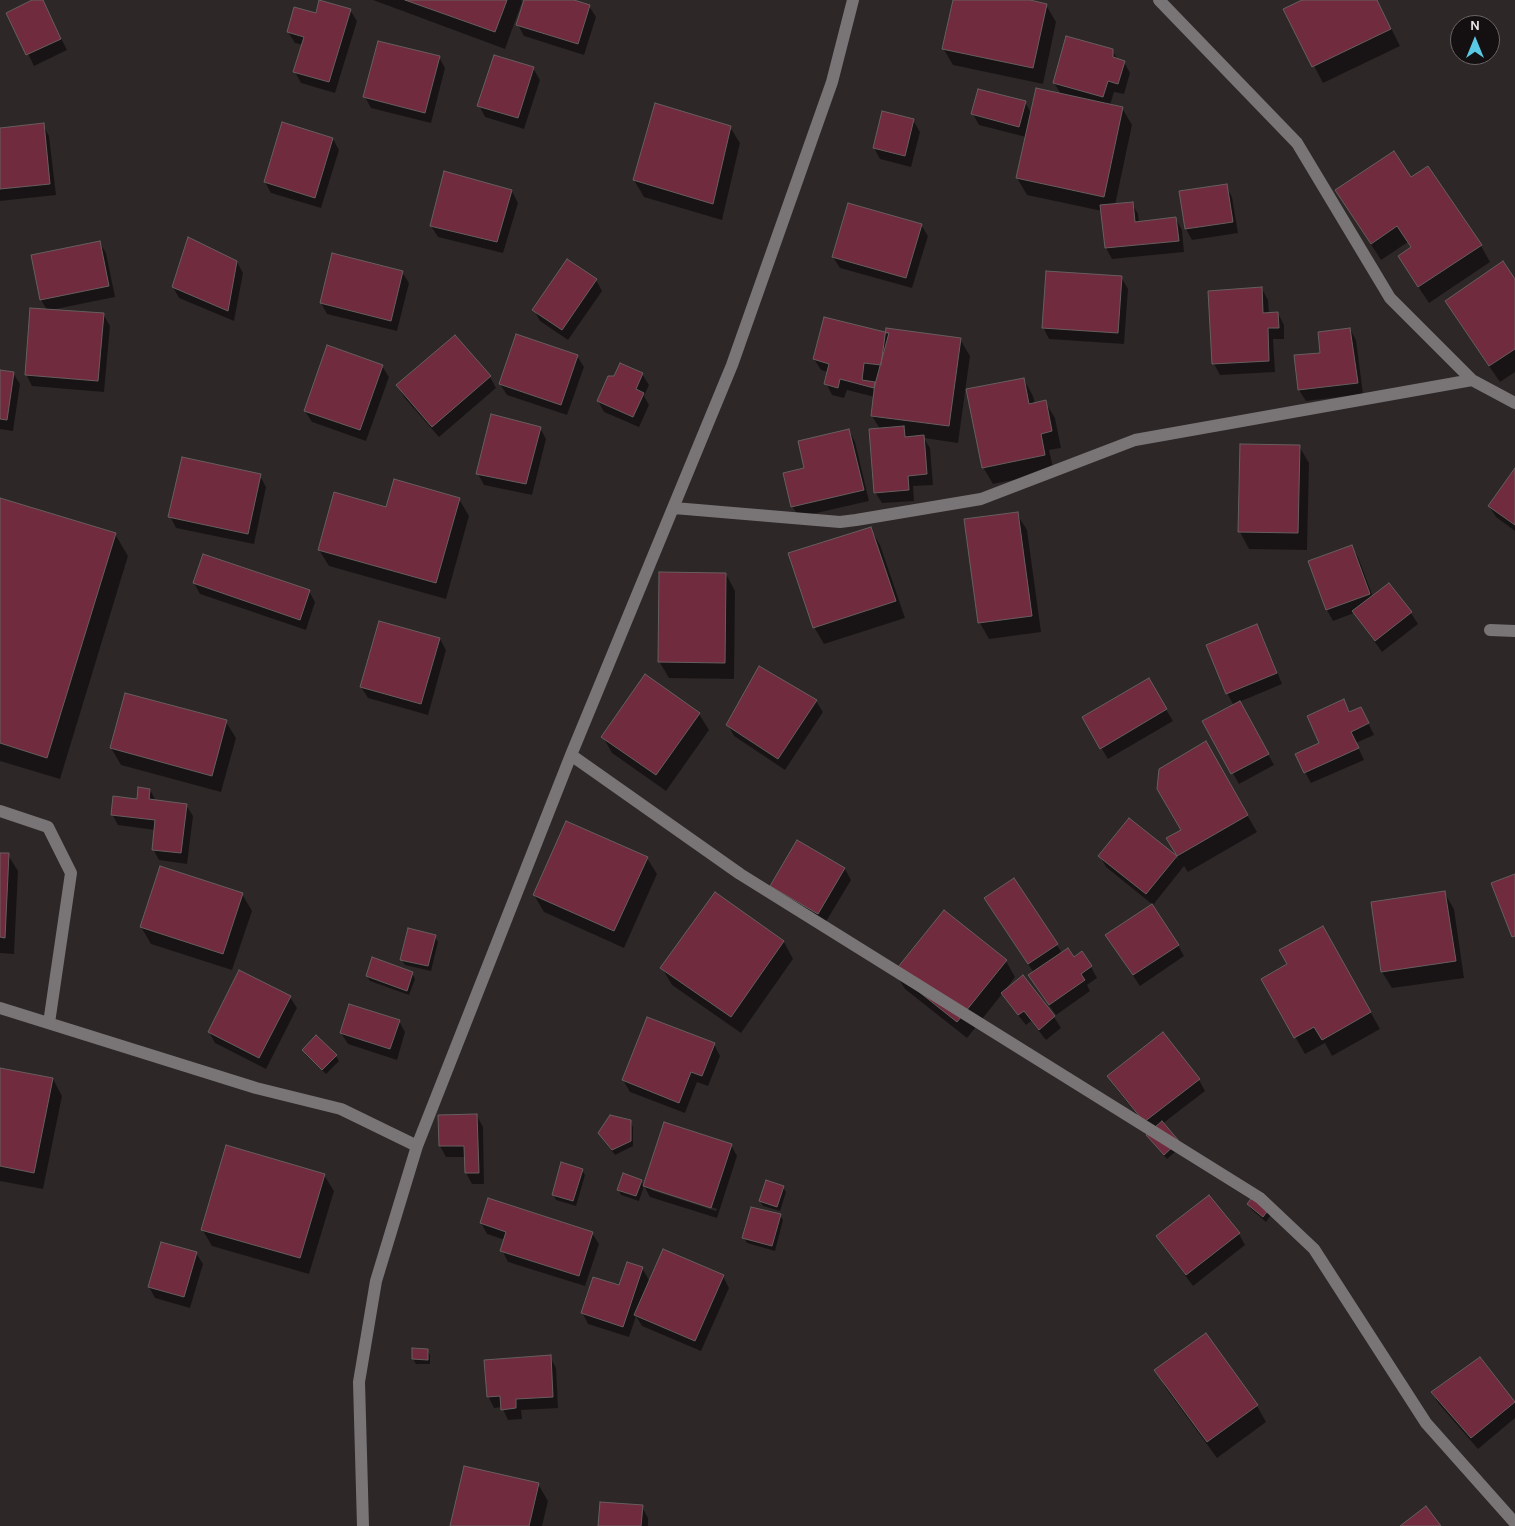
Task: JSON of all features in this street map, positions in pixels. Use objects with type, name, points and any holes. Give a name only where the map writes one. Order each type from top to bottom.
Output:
[{"type":"street","points":[[363,1526],[359,1382],[376,1281],[417,1146],[570,755],[674,508],[739,346],[832,82],[853,0]]},
{"type":"street","points":[[1158,0],[1297,143],[1390,298],[1472,380],[1515,403]]},
{"type":"street","points":[[674,508],[840,522],[856,520],[981,499],[1135,440],[1472,380]]},
{"type":"street","points":[[1490,630],[1515,631]]},
{"type":"street","points":[[570,755],[740,874],[1260,1198],[1314,1249],[1426,1423],[1515,1523]]},
{"type":"street","points":[[0,811],[48,827],[71,873],[49,1024]]},
{"type":"street","points":[[0,1008],[256,1088],[341,1109],[417,1146]]},
{"type":"building","points":[[32,0],[43,0],[61,39],[26,55],[6,13]]},
{"type":"building","points":[[319,0],[351,9],[329,82],[293,72],[304,37],[287,32],[294,7],[316,13]]},
{"type":"building","points":[[405,0],[507,0],[495,32]]},
{"type":"building","points":[[524,0],[574,0],[590,5],[578,44],[516,25]]},
{"type":"building","points":[[953,0],[1030,0],[1047,4],[1033,68],[942,49]]},
{"type":"building","points":[[1302,0],[1377,0],[1391,29],[1312,67],[1283,9]]},
{"type":"building","points":[[1066,36],[1113,49],[1113,57],[1125,61],[1118,84],[1108,81],[1103,97],[1053,83]]},
{"type":"building","points":[[378,41],[440,56],[425,113],[363,97]]},
{"type":"building","points":[[494,55],[534,67],[518,118],[477,106]]},
{"type":"building","points":[[1036,88],[1123,107],[1104,197],[1016,178]]},
{"type":"building","points":[[978,89],[1026,101],[1019,127],[971,114]]},
{"type":"building","points":[[655,103],[731,126],[713,204],[633,180]]},
{"type":"building","points":[[882,111],[914,119],[905,156],[873,148]]},
{"type":"building","points":[[282,122],[333,138],[315,198],[264,182]]},
{"type":"building","points":[[44,123],[50,184],[0,189],[0,128]]},
{"type":"building","points":[[1394,151],[1411,177],[1428,166],[1482,245],[1418,287],[1398,256],[1411,247],[1397,226],[1371,244],[1335,190]]},
{"type":"building","points":[[444,171],[512,190],[497,242],[430,226]]},
{"type":"building","points":[[1227,184],[1233,222],[1185,229],[1179,191]]},
{"type":"building","points":[[1133,202],[1135,222],[1176,217],[1179,241],[1105,248],[1100,205]]},
{"type":"building","points":[[848,203],[922,224],[906,278],[832,257]]},
{"type":"building","points":[[188,237],[237,261],[228,311],[172,287]]},
{"type":"building","points":[[100,241],[109,286],[40,300],[31,255]]},
{"type":"building","points":[[332,253],[403,271],[391,321],[320,303]]},
{"type":"building","points":[[567,259],[597,279],[562,330],[532,310]]},
{"type":"building","points":[[1503,261],[1515,279],[1515,349],[1489,366],[1445,301]]},
{"type":"building","points":[[1046,271],[1122,276],[1118,333],[1042,328]]},
{"type":"building","points":[[1262,287],[1263,313],[1278,312],[1279,328],[1268,328],[1269,361],[1212,364],[1208,291]]},
{"type":"building","points":[[30,308],[104,313],[98,381],[25,375]]},
{"type":"building","points":[[824,317],[889,333],[874,388],[840,379],[838,388],[824,384],[829,364],[813,359]]},
{"type":"building","points":[[886,328],[961,338],[949,426],[871,416],[875,382],[862,380],[864,363],[881,365]]},
{"type":"building","points":[[1350,328],[1358,383],[1298,390],[1294,355],[1320,353],[1318,332]]},
{"type":"building","points":[[516,334],[578,355],[561,405],[499,384]]},
{"type":"building","points":[[455,335],[491,376],[432,427],[396,385]]},
{"type":"building","points":[[327,345],[383,365],[360,430],[304,411]]},
{"type":"building","points":[[620,363],[643,373],[636,389],[644,393],[633,417],[597,401],[608,376],[614,376]]},
{"type":"building","points":[[0,370],[14,372],[7,420],[0,419]]},
{"type":"building","points":[[1024,378],[1029,404],[1046,400],[1052,431],[1041,434],[1045,455],[982,468],[966,389]]},
{"type":"building","points":[[491,414],[541,427],[526,484],[476,474]]},
{"type":"building","points":[[904,426],[905,437],[924,435],[927,474],[908,476],[909,490],[874,493],[869,429]]},
{"type":"building","points":[[849,429],[864,490],[791,507],[783,473],[804,468],[798,441]]},
{"type":"building","points":[[1240,444],[1300,445],[1298,533],[1238,532]]},
{"type":"building","points":[[182,457],[261,474],[248,534],[168,517]]},
{"type":"building","points":[[1515,468],[1515,525],[1488,506]]},
{"type":"building","points":[[394,479],[460,498],[436,583],[318,550],[334,492],[386,507]]},
{"type":"building","points":[[0,498],[116,533],[47,758],[0,743]]},
{"type":"building","points":[[1018,512],[1032,616],[978,623],[964,519]]},
{"type":"building","points":[[871,527],[896,601],[813,628],[788,553]]},
{"type":"building","points":[[1352,545],[1370,594],[1326,610],[1308,561]]},
{"type":"building","points":[[203,554],[310,590],[300,620],[193,583]]},
{"type":"building","points":[[659,572],[726,573],[725,663],[658,662]]},
{"type":"building","points":[[1389,583],[1412,612],[1375,641],[1352,611]]},
{"type":"building","points":[[379,621],[440,638],[421,704],[360,687]]},
{"type":"building","points":[[1257,624],[1277,673],[1226,694],[1206,645]]},
{"type":"building","points":[[759,666],[817,700],[778,759],[726,725]]},
{"type":"building","points":[[645,674],[700,713],[656,775],[601,737]]},
{"type":"building","points":[[1149,678],[1167,709],[1100,749],[1082,717]]},
{"type":"building","points":[[125,693],[227,720],[212,776],[110,748]]},
{"type":"building","points":[[1344,699],[1349,712],[1361,707],[1369,723],[1351,732],[1359,748],[1304,773],[1295,754],[1319,743],[1307,716]]},
{"type":"building","points":[[1240,701],[1269,754],[1231,774],[1202,721]]},
{"type":"building","points":[[1206,741],[1248,815],[1177,856],[1166,838],[1181,830],[1157,789],[1159,769]]},
{"type":"building","points":[[138,787],[150,789],[149,799],[187,804],[181,853],[152,850],[155,820],[111,815],[113,796],[137,799]]},
{"type":"building","points":[[1129,818],[1177,856],[1146,894],[1098,856]]},
{"type":"building","points":[[566,821],[648,857],[614,931],[533,895]]},
{"type":"building","points":[[797,840],[845,868],[818,914],[770,886]]},
{"type":"building","points":[[0,853],[9,853],[5,938],[0,937]]},
{"type":"building","points":[[160,866],[243,893],[223,954],[140,927]]},
{"type":"building","points":[[1515,874],[1515,936],[1512,937],[1491,883]]},
{"type":"building","points":[[1014,878],[1058,944],[1028,964],[984,898]]},
{"type":"building","points":[[1445,891],[1456,961],[1381,972],[1371,902]]},
{"type":"building","points":[[715,892],[784,941],[731,1017],[660,968]]},
{"type":"building","points":[[1152,904],[1179,945],[1133,975],[1105,935]]},
{"type":"building","points":[[944,910],[1007,960],[957,1022],[894,972]]},
{"type":"building","points":[[1323,926],[1371,1012],[1322,1040],[1314,1027],[1294,1038],[1261,979],[1287,964],[1279,950]]},
{"type":"building","points":[[408,928],[436,935],[428,966],[400,960]]},
{"type":"building","points":[[1068,948],[1074,957],[1082,951],[1092,966],[1081,974],[1085,980],[1049,1005],[1028,975]]},
{"type":"building","points":[[372,957],[413,972],[407,991],[366,976]]},
{"type":"building","points":[[239,970],[291,996],[259,1058],[208,1032]]},
{"type":"building","points":[[1023,975],[1055,1016],[1039,1030],[1024,1011],[1018,1015],[1001,993]]},
{"type":"building","points":[[349,1004],[400,1020],[390,1049],[340,1033]]},
{"type":"building","points":[[647,1017],[715,1043],[702,1076],[691,1072],[679,1103],[622,1080]]},
{"type":"building","points":[[1163,1032],[1200,1079],[1144,1122],[1107,1076]]},
{"type":"building","points":[[316,1035],[337,1055],[322,1070],[302,1050]]},
{"type":"building","points":[[0,1068],[53,1078],[34,1173],[0,1166]]},
{"type":"building","points":[[477,1114],[479,1173],[465,1173],[464,1146],[439,1146],[438,1115]]},
{"type":"building","points":[[610,1115],[631,1120],[631,1141],[612,1150],[598,1133]]},
{"type":"building","points":[[1162,1121],[1179,1141],[1164,1155],[1146,1135]]},
{"type":"building","points":[[664,1122],[732,1144],[711,1208],[643,1186]]},
{"type":"building","points":[[226,1145],[325,1174],[300,1258],[201,1230]]},
{"type":"building","points":[[561,1162],[583,1169],[573,1201],[552,1195]]},
{"type":"building","points":[[623,1173],[642,1180],[636,1196],[617,1190]]},
{"type":"building","points":[[766,1180],[784,1186],[777,1207],[759,1201]]},
{"type":"building","points":[[1209,1195],[1240,1233],[1186,1275],[1156,1236]]},
{"type":"building","points":[[1253,1196],[1269,1209],[1263,1217],[1247,1204]]},
{"type":"building","points":[[488,1198],[593,1232],[579,1276],[500,1251],[506,1232],[480,1223]]},
{"type":"building","points":[[751,1207],[781,1214],[772,1246],[742,1238]]},
{"type":"building","points":[[161,1242],[197,1252],[184,1297],[148,1287]]},
{"type":"building","points":[[663,1249],[724,1275],[695,1341],[634,1315]]},
{"type":"building","points":[[627,1262],[643,1267],[623,1327],[581,1313],[593,1277],[619,1285]]},
{"type":"building","points":[[1206,1333],[1258,1405],[1207,1442],[1154,1370]]},
{"type":"building","points":[[412,1348],[428,1349],[428,1360],[412,1359]]},
{"type":"building","points":[[551,1355],[553,1397],[516,1399],[516,1408],[501,1410],[500,1396],[487,1397],[484,1360]]},
{"type":"building","points":[[1480,1357],[1515,1402],[1471,1438],[1431,1392]]},
{"type":"building","points":[[464,1466],[539,1483],[529,1526],[450,1526]]},
{"type":"building","points":[[600,1502],[643,1505],[641,1526],[598,1526]]},
{"type":"building","points":[[1426,1506],[1441,1526],[1400,1526]]}]
